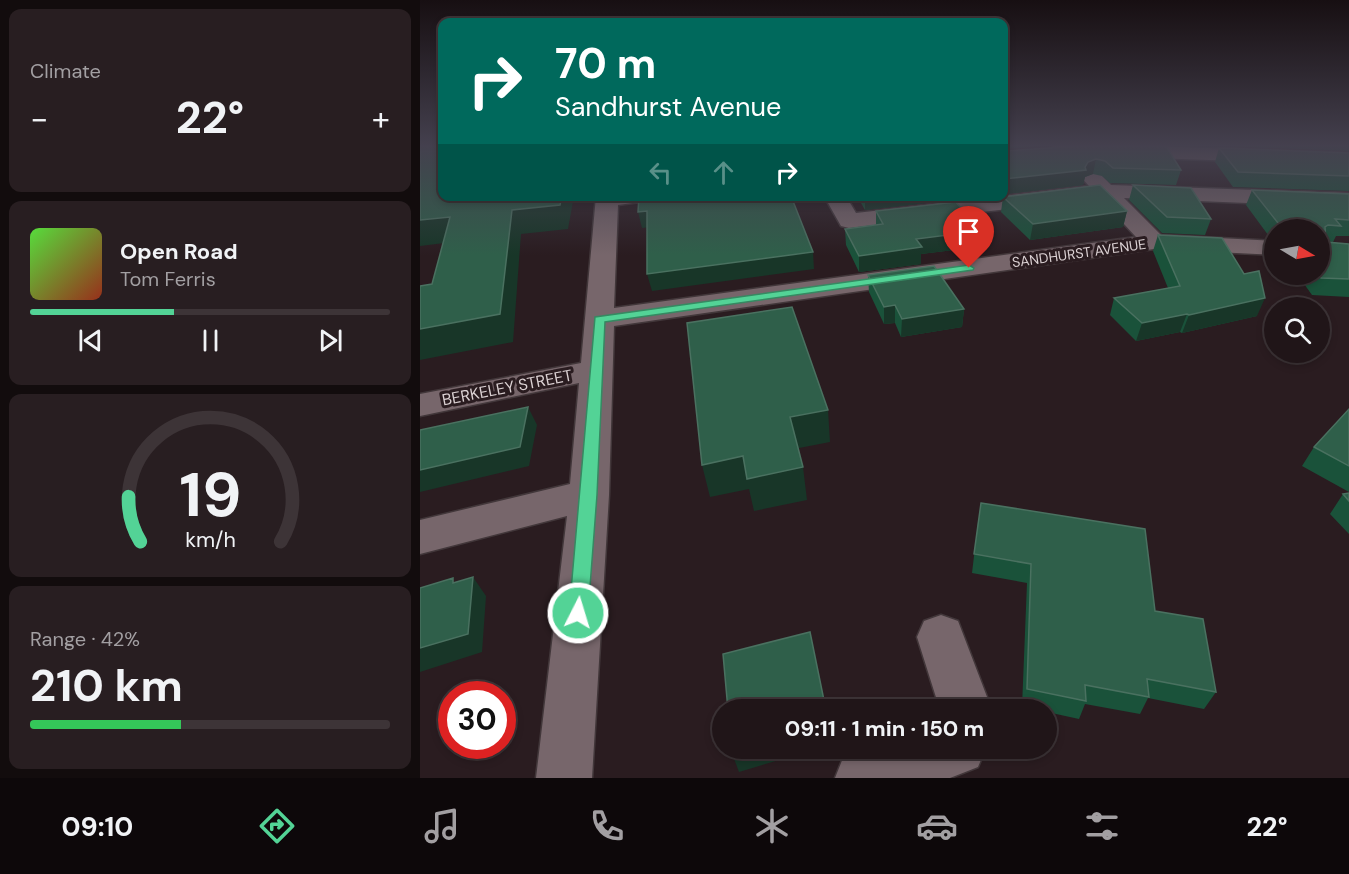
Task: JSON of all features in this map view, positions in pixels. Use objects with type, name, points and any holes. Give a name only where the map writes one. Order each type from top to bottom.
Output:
[{"type":"street","points":[[1093,182],[1154,242]]},
{"type":"street","points":[[838,201],[849,221],[1102,191],[1349,200]]},
{"type":"street","points":[[564,778],[589,495],[599,319],[617,201]]},
{"type":"street","name":"SANDHURST AVENUE","points":[[599,319],[1154,242],[1264,247]]},
{"type":"street","name":"BERKELEY STREET","points":[[420,405],[595,370]]},
{"type":"street","points":[[420,537],[589,495]]},
{"type":"street","points":[[941,638],[962,699]]},
{"type":"street","points":[[863,778],[924,759]]},
{"type":"building","points":[[420,182],[438,182],[438,201],[561,201],[560,205],[512,210],[500,314],[420,329],[420,286],[432,284],[450,217],[420,220]]},
{"type":"building","points":[[1100,185],[1127,211],[1033,224],[1007,201],[1008,196]]},
{"type":"building","points":[[1133,185],[1191,188],[1211,219],[1167,217]]},
{"type":"building","points":[[1252,190],[1349,194],[1349,220],[1335,219],[1341,226],[1330,225],[1330,219],[1275,219]]},
{"type":"building","points":[[639,201],[793,201],[813,252],[647,274],[647,211],[638,212]]},
{"type":"building","points":[[956,202],[980,231],[916,239],[922,247],[859,256],[845,229],[883,224],[876,211]]},
{"type":"building","points":[[1158,235],[1222,238],[1244,274],[1259,271],[1265,297],[1189,315],[1142,323],[1114,298],[1180,286]]},
{"type":"building","points":[[1330,242],[1349,244],[1349,279],[1330,278]]},
{"type":"building","points":[[934,266],[964,309],[902,319],[895,305],[884,307],[868,275]]},
{"type":"building","points":[[792,307],[828,410],[790,417],[803,467],[747,479],[743,456],[702,465],[687,323]]},
{"type":"building","points":[[528,407],[520,447],[420,470],[420,430]]},
{"type":"building","points":[[1349,409],[1349,466],[1314,447]]},
{"type":"building","points":[[1349,493],[1349,501],[1343,494]]},
{"type":"building","points":[[981,503],[1145,529],[1155,611],[1203,619],[1216,692],[1147,679],[1149,697],[1085,685],[1086,701],[1027,689],[1031,564],[974,554]]},
{"type":"building","points":[[473,577],[468,634],[420,648],[420,588],[453,578],[453,583]]},
{"type":"building","points":[[810,632],[824,699],[727,699],[723,654]]},
{"type":"route","points":[[578,613],[589,495],[599,319],[969,268]]}]
